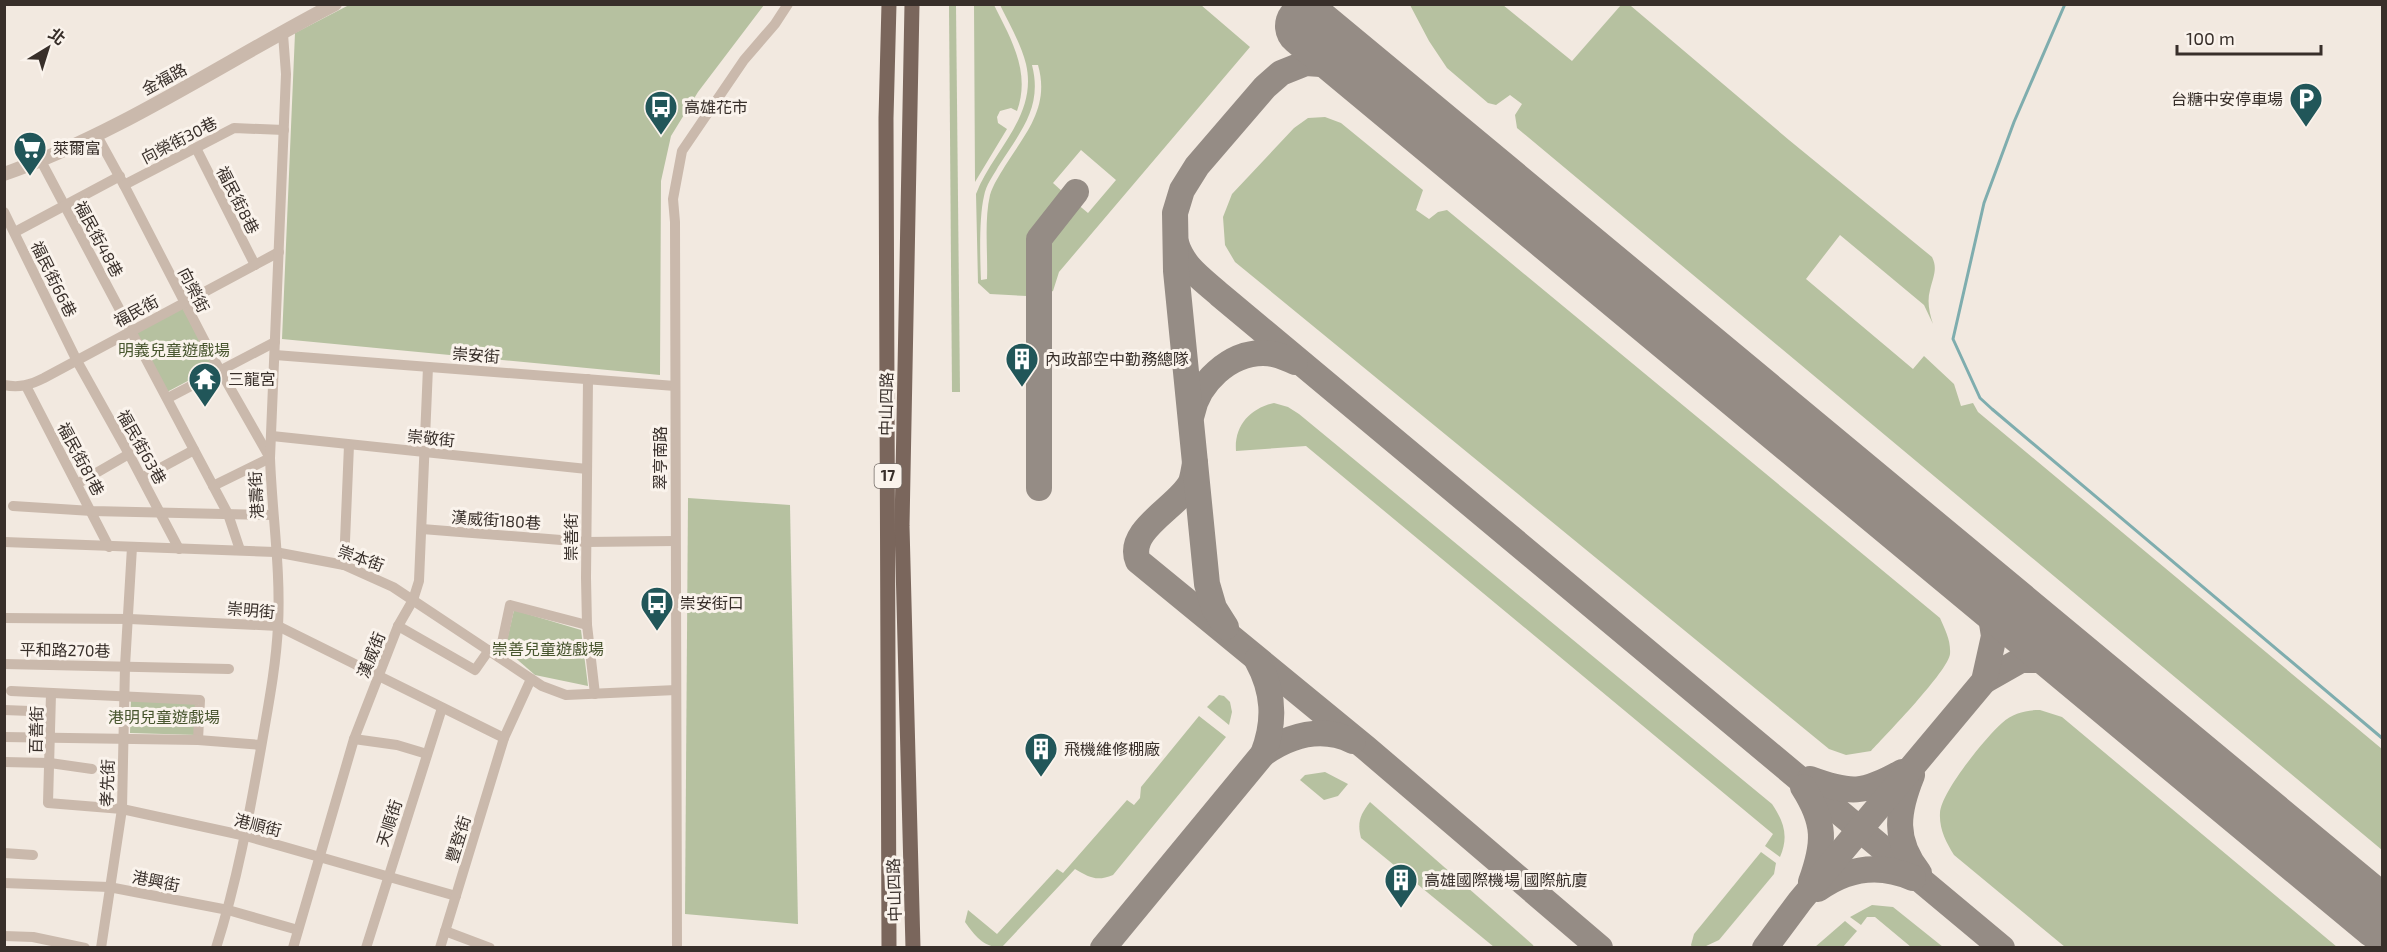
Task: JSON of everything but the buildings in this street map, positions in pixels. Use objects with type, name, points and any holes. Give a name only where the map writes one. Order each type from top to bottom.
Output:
[{"type":"main road","name":"中山四路","points":[[889,948],[886,118],[890,4]]},
{"type":"main road","name":"中山四路","points":[[912,4],[902,526],[914,948]]},
{"type":"street","name":"金福路","points":[[4,174],[41,161],[96,134],[335,4]]},
{"type":"street","name":"翠亨南路","points":[[677,948],[673,200],[682,151],[744,60],[775,24],[788,4]]},
{"type":"street","name":"港壽街","points":[[216,948],[246,836],[272,687],[278,626],[278,577],[270,458],[286,74],[283,34]]},
{"type":"street","name":"向榮街30巷","points":[[15,232],[64,205],[195,148],[234,128],[284,130]]},
{"type":"street","name":"向榮街","points":[[96,134],[122,180],[183,303],[270,458]]},
{"type":"street","name":"福民街8巷","points":[[195,148],[255,266]]},
{"type":"street","name":"福民街48巷","points":[[41,161],[228,514],[240,550]]},
{"type":"street","name":"福民街66巷","points":[[4,212],[77,360]]},
{"type":"street","name":"福民街","points":[[4,385],[17,388],[26,386],[279,252]]},
{"type":"street","points":[[168,398],[275,342]]},
{"type":"street","name":"崇安街","points":[[275,355],[675,386]]},
{"type":"street","name":"福民街63巷","points":[[77,360],[179,549]]},
{"type":"street","name":"漢威街","points":[[293,948],[354,739],[419,581],[428,367]]},
{"type":"street","name":"崇善街","points":[[588,379],[587,625],[596,694]]},
{"type":"street","name":"福民街81巷","points":[[26,386],[109,547]]},
{"type":"street","name":"崇敬街","points":[[272,436],[586,469]]},
{"type":"street","points":[[344,565],[349,445]]},
{"type":"street","points":[[142,478],[194,450]]},
{"type":"street","points":[[77,484],[129,454]]},
{"type":"street","points":[[213,486],[270,458]]},
{"type":"street","points":[[14,506],[92,511],[272,514]]},
{"type":"street","name":"漢威街180巷","points":[[422,529],[586,542],[675,541]]},
{"type":"street","name":"崇本街","points":[[4,542],[275,552],[344,565],[393,586],[542,686],[566,695],[676,690]]},
{"type":"street","name":"孝先街","points":[[101,948],[122,809],[125,666],[130,619],[132,547]]},
{"type":"street","points":[[399,626],[475,670],[494,654],[510,605],[587,625]]},
{"type":"street","name":"崇明街","points":[[4,618],[130,619],[278,626],[504,738]]},
{"type":"street","name":"平和路270巷","points":[[4,664],[229,669]]},
{"type":"street","name":"豐登街","points":[[440,948],[504,738],[531,679]]},
{"type":"street","points":[[11,691],[51,694]]},
{"type":"street","name":"百善街","points":[[48,803],[51,694],[200,700],[198,740]]},
{"type":"street","name":"天順街","points":[[366,948],[442,708]]},
{"type":"street","points":[[4,710],[30,711]]},
{"type":"street","points":[[4,737],[198,740],[261,745]]},
{"type":"street","points":[[354,739],[397,745],[427,754]]},
{"type":"street","points":[[4,762],[50,763],[92,769]]},
{"type":"street","name":"港順街","points":[[48,803],[122,809],[246,836],[456,896]]},
{"type":"street","points":[[4,853],[33,855]]},
{"type":"street","name":"港興街","points":[[4,884],[110,887],[228,910],[298,930]]},
{"type":"street","points":[[445,931],[490,948]]},
{"type":"street","points":[[4,936],[85,948]]},
{"type":"green space","points":[[349,5],[764,5],[698,92],[671,136],[661,181],[660,375],[282,339],[295,33]]},
{"type":"green space","points":[[949,5],[956,5],[960,392],[952,392]]},
{"type":"green space","points":[[974,5],[994,5],[1017,56],[1022,83],[1017,111],[1011,108],[1000,111],[997,117],[998,123],[1007,129],[975,182]]},
{"type":"green space","points":[[1000,5],[1201,5],[1250,47],[1059,272],[1053,291],[1046,294],[1046,240],[1076,203],[1088,213],[1116,180],[1081,150],[1053,183],[1064,193],[1033,236],[1032,293],[1027,296],[990,294],[978,283],[976,194],[1020,116],[1026,100],[1028,83],[1024,56]],"holes":[[[1032,65],[1038,65],[1041,94],[1034,119],[998,177],[990,195],[987,226],[987,279],[981,280],[981,226],[985,192],[1027,119],[1034,94],[1035,80]]]},
{"type":"green space","points":[[1410,5],[1503,5],[1572,61],[1621,5],[1631,6],[1932,257],[1935,269],[1929,302],[1933,324],[1924,305],[1840,235],[1806,279],[1913,369],[1924,356],[1954,384],[1961,406],[1973,403],[1978,412],[2382,749],[2382,850],[1517,128],[1515,115],[1522,104],[1510,95],[1496,105],[1488,103],[1447,68],[1429,41]]},
{"type":"green space","points":[[1325,117],[1341,123],[1423,190],[1416,210],[1429,219],[1438,212],[1447,210],[1940,618],[1950,644],[1947,662],[1915,703],[1871,751],[1846,755],[1829,749],[1235,262],[1225,245],[1223,217],[1232,194],[1294,128],[1308,118]]},
{"type":"green space","name":"明義兒童遊戲場","points":[[182,307],[214,367],[167,392],[135,333]]},
{"type":"green space","points":[[1274,403],[1288,407],[1299,414],[1772,804],[1784,829],[1785,836],[1780,857],[1765,846],[1773,834],[1306,446],[1236,451],[1238,434],[1245,420],[1258,409]]},
{"type":"green space","points":[[688,498],[790,505],[798,924],[685,914]]},
{"type":"green space","name":"崇善兒童遊戲場","points":[[514,610],[581,630],[588,686],[535,675],[505,649]]},
{"type":"green space","points":[[1219,695],[1224,696],[1230,702],[1232,712],[1229,725],[1207,707]]},
{"type":"green space","name":"港明兒童遊戲場","points":[[131,698],[198,700],[197,735],[130,733]]},
{"type":"green space","points":[[2040,710],[2062,717],[2337,947],[2065,947],[1954,855],[1944,835],[1940,819],[1942,804],[1956,779],[1995,730],[2015,714]]},
{"type":"green space","points":[[1199,716],[1226,737],[1113,875],[1093,878],[1075,869],[1002,947],[985,943],[976,936],[965,922],[968,910],[997,934],[1057,869],[1063,873],[1127,800],[1134,805],[1140,798],[1141,787]]},
{"type":"green space","points":[[1325,772],[1348,784],[1338,796],[1324,800],[1300,780],[1305,775]]},
{"type":"green space","points":[[1370,802],[1534,947],[1494,947],[1361,838],[1360,819]]},
{"type":"green space","points":[[1761,852],[1776,863],[1774,874],[1719,940],[1704,947],[1692,947],[1694,934]]},
{"type":"green space","points":[[1872,905],[1893,907],[1943,947],[1911,947],[1875,917],[1867,917],[1861,925],[1850,917]]},
{"type":"green space","points":[[1845,921],[1857,931],[1843,947],[1815,947]]},
{"type":"waterway","points":[[2065,4],[2014,122],[1984,203],[1953,339],[1980,398],[2382,738]]},
{"type":"taxiway","points":[[1226,627],[1214,608],[1207,584],[1176,271],[1175,213],[1182,190],[1197,166],[1265,87],[1281,73],[1306,63],[1336,65],[1377,83]]},
{"type":"taxiway","points":[[1039,488],[1039,239],[1076,192]]},
{"type":"taxiway","points":[[1176,243],[1188,266],[1207,284],[2002,948]]},
{"type":"taxiway","points":[[1192,414],[1195,402],[1208,381],[1227,364],[1238,358],[1250,354],[1267,353],[1295,362]]},
{"type":"taxiway","points":[[1195,463],[1191,482],[1185,491],[1146,529],[1139,539],[1136,550],[1138,561],[1366,748],[1600,948]]},
{"type":"taxiway","points":[[1765,948],[1800,901],[1984,681],[1994,636],[1989,604],[1971,575]]},
{"type":"taxiway","points":[[1103,948],[1263,754],[1270,730],[1271,706],[1267,683],[1257,660]]},
{"type":"taxiway","points":[[1984,681],[2021,660],[2055,660],[2088,673]]},
{"type":"taxiway","points":[[1263,754],[1284,742],[1306,735],[1330,734],[1353,741]]},
{"type":"taxiway","points":[[1810,779],[1836,787],[1857,789],[1867,788],[1902,772]]},
{"type":"taxiway","points":[[1912,775],[1903,801],[1900,825],[1905,849],[1919,873]]},
{"type":"taxiway","points":[[1803,787],[1816,812],[1821,833],[1819,856],[1811,882]]},
{"type":"taxiway","points":[[1818,889],[1840,876],[1864,870],[1888,870],[1913,878]]},
{"type":"runway","points":[[1307,26],[2382,919]]},
{"type":"place","name":"台糖中安停車場","points":[[2306,128]]},
{"type":"place","name":"高雄花市","points":[[661,136]]},
{"type":"place","name":"萊爾富","points":[[30,177]]},
{"type":"place","name":"內政部空中勤務總隊","points":[[1022,388]]},
{"type":"place","name":"三龍宮","points":[[205,408]]},
{"type":"place","name":"崇安街口","points":[[657,632]]},
{"type":"place","name":"飛機維修棚廠","points":[[1041,778]]},
{"type":"place","name":"高雄國際機場 國際航廈","points":[[1401,909]]}]
